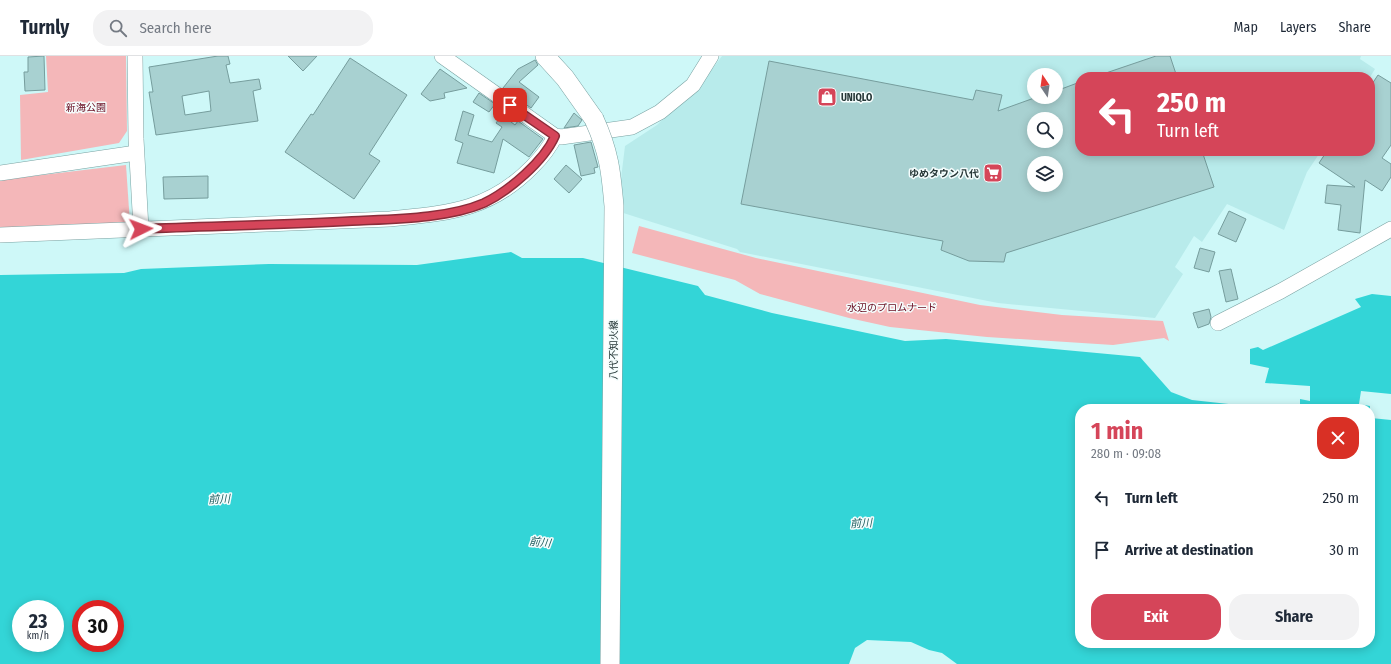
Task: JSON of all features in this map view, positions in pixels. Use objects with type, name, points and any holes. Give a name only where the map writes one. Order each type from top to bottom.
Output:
[{"type":"main road","name":"八代不知火線","points":[[545,56],[565,78],[594,119],[603,139],[611,168],[614,206],[610,664]]},
{"type":"street","points":[[135,56],[136,153],[141,229]]},
{"type":"street","points":[[442,56],[555,136],[561,137],[632,127],[660,112],[693,84],[711,56]]},
{"type":"street","points":[[0,235],[390,219],[446,213],[484,202],[519,180],[549,149],[555,136]]},
{"type":"street","points":[[0,172],[136,153]]},
{"type":"street","points":[[1218,323],[1281,291],[1391,229]]},
{"type":"shaded area","points":[[722,56],[1361,56],[1360,59],[1375,69],[1373,72],[1075,72],[1075,156],[1318,156],[1307,172],[1284,230],[1227,204],[1202,242],[1194,236],[1175,267],[1183,274],[1155,318],[998,303],[740,252],[737,249],[617,211],[625,146],[657,125],[710,72]]},
{"type":"green space","name":"新海公園","points":[[46,56],[126,56],[127,131],[119,143],[21,160],[20,95],[48,92]]},
{"type":"green space","points":[[126,165],[130,224],[0,229],[0,180]]},
{"type":"green space","name":"水辺のプロムナード","points":[[639,226],[756,258],[980,305],[1062,315],[1163,321],[1169,341],[1164,338],[1113,345],[987,337],[890,327],[849,318],[760,294],[735,280],[632,253]]},
{"type":"water","name":"前川","points":[[511,252],[522,258],[583,258],[698,286],[705,295],[772,313],[905,341],[946,339],[1140,357],[1171,392],[1192,400],[1229,404],[1075,404],[1075,648],[1375,648],[1375,418],[1391,420],[1391,664],[957,664],[942,653],[929,650],[911,642],[867,640],[855,648],[849,664],[0,664],[0,275],[124,273],[141,269],[269,264],[417,265]]},
{"type":"water","points":[[1372,294],[1391,296],[1391,394],[1361,391],[1359,404],[1300,404],[1300,399],[1310,401],[1310,386],[1265,383],[1269,368],[1250,364],[1250,349],[1258,347],[1263,350],[1361,307],[1355,299]]},
{"type":"building","points":[[44,56],[45,90],[25,91],[24,72],[28,72],[28,57]]},
{"type":"building","points":[[218,56],[228,56],[230,64],[226,65],[230,83],[259,79],[261,89],[253,91],[258,121],[156,135],[149,92],[153,92],[149,67]],"holes":[[[209,91],[211,111],[185,115],[182,96]]]},
{"type":"building","points":[[288,56],[317,56],[303,71]]},
{"type":"building","points":[[1156,56],[1170,56],[1175,72],[1109,72]]},
{"type":"building","points":[[350,58],[407,95],[369,154],[380,161],[354,199],[285,152],[311,114],[313,115]]},
{"type":"building","points":[[535,60],[538,65],[519,82],[539,97],[531,108],[503,88],[518,69]]},
{"type":"building","points":[[769,61],[973,100],[976,90],[1002,95],[998,111],[1027,101],[1027,104],[1063,104],[1063,88],[1075,84],[1075,156],[1204,156],[1214,187],[1006,253],[1004,262],[969,261],[941,250],[943,241],[741,204]]},
{"type":"building","points":[[440,69],[467,88],[444,93],[445,98],[430,101],[421,94]]},
{"type":"building","points":[[1378,75],[1391,83],[1391,145],[1382,158],[1391,164],[1391,177],[1382,191],[1365,180],[1360,233],[1338,230],[1341,205],[1325,203],[1327,185],[1355,187],[1319,163],[1324,156],[1375,156],[1375,80]]},
{"type":"building","points":[[479,93],[495,104],[489,112],[473,102]]},
{"type":"building","points":[[463,111],[474,115],[468,135],[492,142],[502,127],[496,123],[502,115],[515,125],[518,121],[543,139],[529,157],[503,139],[494,173],[457,163],[463,143],[455,140]]},
{"type":"building","points":[[574,113],[582,120],[578,126],[564,128]]},
{"type":"building","points":[[591,142],[598,167],[594,168],[595,173],[581,176],[574,145]]},
{"type":"building","points":[[566,165],[582,179],[569,193],[554,179]]},
{"type":"building","points":[[208,176],[208,198],[164,199],[163,177]]},
{"type":"building","points":[[1229,211],[1246,219],[1236,242],[1218,234]]},
{"type":"building","points":[[1200,248],[1215,252],[1209,272],[1194,268]]},
{"type":"building","points":[[1231,269],[1238,299],[1226,302],[1219,271]]},
{"type":"building","points":[[1209,309],[1211,317],[1209,324],[1198,328],[1193,313]]},
{"type":"place","name":"UNIQLO","points":[[827,97]]},
{"type":"place","name":"ゆめタウン八代","points":[[993,173]]},
{"type":"route","points":[[141,229],[390,219],[446,213],[484,202],[519,180],[549,149],[555,136],[510,105]]}]
